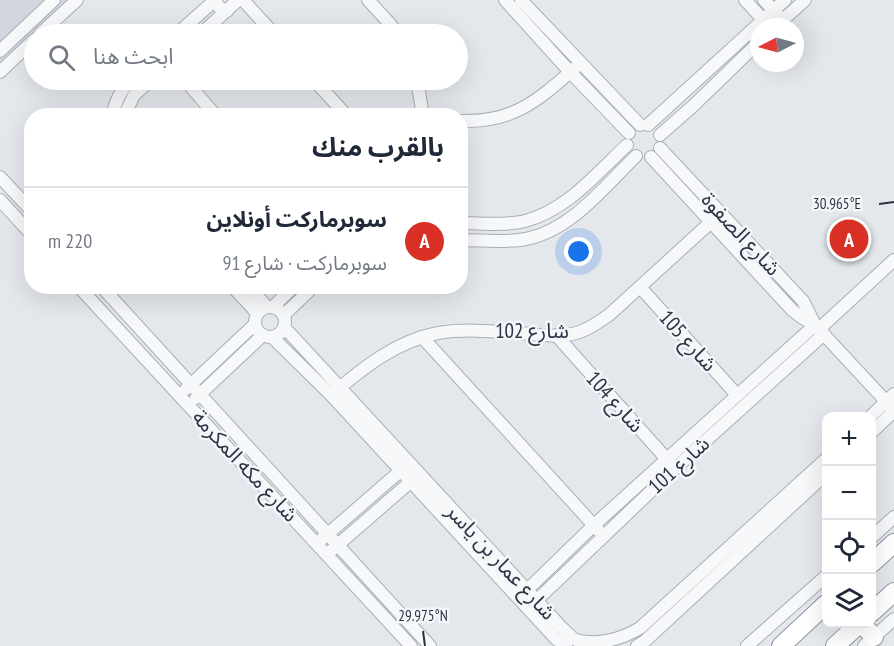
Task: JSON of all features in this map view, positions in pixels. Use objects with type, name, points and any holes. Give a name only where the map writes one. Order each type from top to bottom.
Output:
[{"type":"highway","points":[[876,559],[894,543]]},
{"type":"highway","points":[[876,608],[894,592]]},
{"type":"highway","points":[[781,646],[822,608]]},
{"type":"highway","points":[[835,646],[865,633]]},
{"type":"street","points":[[29,24],[54,0]]},
{"type":"street","points":[[51,24],[77,0]]},
{"type":"street","points":[[188,24],[215,0],[219,7],[227,11]]},
{"type":"street","points":[[212,24],[241,0],[264,24]]},
{"type":"street","points":[[368,0],[391,24]]},
{"type":"street","points":[[506,0],[575,68],[644,125],[655,129],[657,146]]},
{"type":"street","points":[[521,0],[628,139],[630,152],[643,158],[750,51]]},
{"type":"street","points":[[745,0],[762,18]]},
{"type":"street","points":[[764,0],[774,10],[777,18]]},
{"type":"street","points":[[770,18],[774,10],[785,0]]},
{"type":"street","points":[[785,18],[805,0]]},
{"type":"street","points":[[0,51],[24,28]]},
{"type":"street","points":[[468,222],[523,221],[548,213],[570,199],[628,139],[750,38]]},
{"type":"street","points":[[0,72],[24,49]]},
{"type":"street","points":[[468,121],[483,122],[512,114],[528,105],[575,68]]},
{"type":"street","points":[[113,108],[122,90]]},
{"type":"street","points":[[128,108],[134,95],[140,90]]},
{"type":"street","points":[[194,90],[209,108]]},
{"type":"street","points":[[323,90],[339,108]]},
{"type":"street","points":[[419,90],[422,108]]},
{"type":"street","name":"شارع الصفوة","points":[[657,146],[711,222],[796,314],[819,329],[892,404]]},
{"type":"street","name":"شارع الصفوة","points":[[657,146],[803,301],[819,329]]},
{"type":"street","points":[[468,240],[526,239],[554,229],[579,211],[636,156]]},
{"type":"street","points":[[0,177],[24,203]]},
{"type":"street","points":[[0,200],[24,226]]},
{"type":"street","name":"شارع 102","points":[[336,391],[385,353],[403,343],[422,337],[474,330],[567,335],[594,326],[711,222]]},
{"type":"street","points":[[475,240],[476,223]]},
{"type":"street","points":[[819,329],[894,260]]},
{"type":"street","name":"شارع 105","points":[[640,287],[737,395]]},
{"type":"street","name":"شارع مكه المكرمة","points":[[85,294],[411,646]]},
{"type":"street","name":"شارع مكه المكرمة","points":[[108,294],[397,609],[427,645]]},
{"type":"street","points":[[241,294],[263,313]]},
{"type":"street","points":[[252,294],[263,313]]},
{"type":"street","points":[[179,395],[285,294]]},
{"type":"street","points":[[188,405],[267,336],[279,333],[284,321],[307,294]]},
{"type":"street","name":"شارع عمار بن ياسر","points":[[336,391],[267,336],[263,313],[280,311],[284,321],[336,391],[414,478],[524,594],[556,639],[566,646]]},
{"type":"street","points":[[114,326],[126,313]]},
{"type":"street","name":"شارع 101","points":[[537,600],[603,535],[737,395],[819,329]]},
{"type":"street","name":"شارع 101","points":[[524,594],[594,525],[671,463],[819,329]]},
{"type":"street","name":"شارع 104","points":[[556,335],[671,463]]},
{"type":"street","points":[[422,337],[603,535]]},
{"type":"street","points":[[876,414],[892,404]]},
{"type":"street","points":[[876,426],[892,404]]},
{"type":"street","name":"شارع عمار بن ياسر","points":[[637,646],[656,622],[824,466]]},
{"type":"street","points":[[316,544],[405,468]]},
{"type":"street","points":[[326,555],[414,478]]},
{"type":"street","points":[[876,533],[894,517]]},
{"type":"street","points":[[747,646],[822,580]]},
{"type":"street","points":[[371,603],[382,593]]},
{"type":"street","name":"شارع عمار بن ياسر","points":[[524,594],[537,600],[577,641],[599,644],[621,640],[640,628],[656,622]]},
{"type":"street","points":[[386,620],[397,609]]},
{"type":"street","points":[[865,633],[894,619]]},
{"type":"shaded area","points":[[0,0],[69,0],[42,24],[24,24],[24,40],[0,62]]},
{"type":"place","name":"سوبرماركت أونلاين","points":[[849,239]]}]
